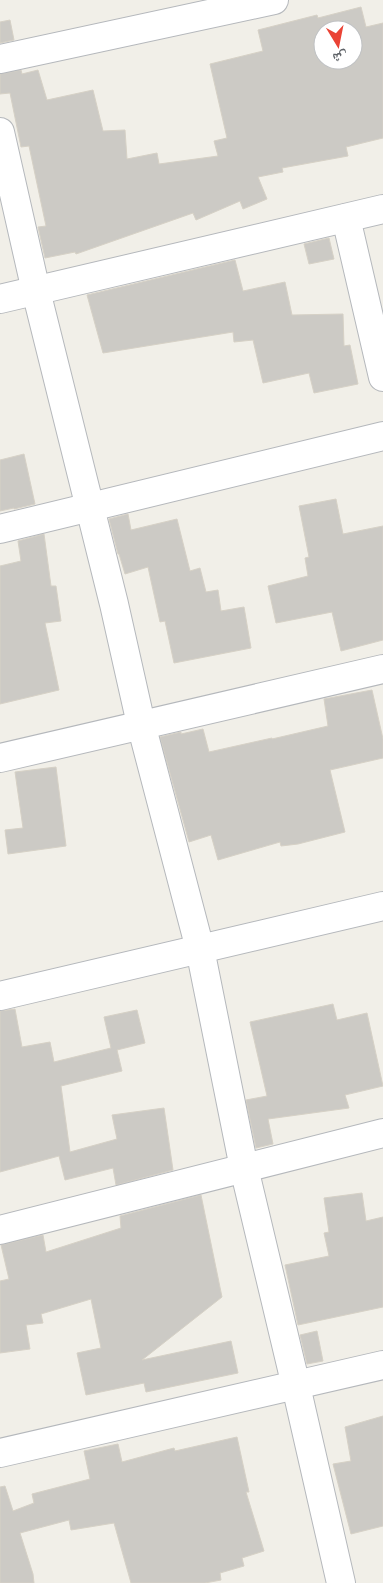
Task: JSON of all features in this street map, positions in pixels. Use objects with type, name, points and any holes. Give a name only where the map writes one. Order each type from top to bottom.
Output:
[{"type":"street","points":[[0,59],[274,0]]},
{"type":"street","points":[[0,132],[36,291],[114,604],[141,724],[200,949],[244,1168],[341,1583]]},
{"type":"street","points":[[0,299],[383,209]]},
{"type":"street","points":[[346,218],[383,378]]},
{"type":"street","points":[[0,529],[383,436]]},
{"type":"street","points":[[0,758],[383,669]]},
{"type":"street","points":[[0,996],[383,906]]},
{"type":"street","points":[[0,1230],[383,1134]]},
{"type":"street","points":[[0,1453],[383,1365]]},
{"type":"building","points":[[361,7],[366,27],[383,23],[383,138],[346,147],[348,156],[282,168],[283,172],[258,177],[267,199],[243,209],[240,201],[196,220],[193,213],[76,254],[75,252],[45,258],[38,227],[46,226],[29,146],[21,147],[10,93],[0,94],[0,74],[21,70],[22,74],[38,70],[47,100],[93,90],[103,131],[125,130],[127,159],[157,153],[159,164],[218,156],[214,141],[227,138],[210,64],[263,51],[258,30],[317,15],[318,18]]},
{"type":"building","points":[[10,20],[14,40],[0,43],[0,22]]},
{"type":"building","points":[[329,238],[334,259],[309,264],[304,244]]},
{"type":"building","points":[[235,260],[243,291],[285,282],[292,315],[343,314],[344,346],[350,345],[358,384],[314,393],[309,373],[263,383],[253,340],[234,342],[233,332],[103,353],[87,295]]},
{"type":"building","points":[[24,454],[35,504],[0,511],[0,460]]},
{"type":"building","points":[[336,499],[343,534],[383,526],[383,640],[341,651],[332,612],[276,623],[268,586],[308,576],[305,558],[309,557],[299,506]]},
{"type":"building","points":[[128,514],[131,530],[177,519],[190,571],[200,568],[206,592],[218,590],[221,611],[244,607],[251,648],[174,663],[165,621],[160,622],[148,567],[125,574],[118,554],[109,519]]},
{"type":"building","points":[[44,534],[51,586],[56,586],[61,621],[45,623],[59,690],[0,704],[0,566],[21,561],[18,541]]},
{"type":"building","points":[[372,690],[383,739],[383,758],[330,770],[345,832],[298,844],[281,846],[280,842],[218,860],[211,835],[189,842],[160,737],[203,729],[209,752],[272,739],[328,726],[324,699]]},
{"type":"building","points":[[56,767],[66,846],[8,854],[5,830],[23,828],[15,772]]},
{"type":"building","points":[[333,1004],[337,1020],[367,1013],[383,1086],[345,1095],[349,1108],[268,1119],[273,1144],[256,1148],[246,1100],[267,1096],[250,1022]]},
{"type":"building","points":[[15,1009],[22,1047],[50,1042],[54,1062],[111,1048],[104,1017],[137,1010],[145,1043],[117,1050],[122,1071],[61,1086],[70,1152],[117,1139],[112,1115],[164,1108],[173,1170],[116,1185],[113,1168],[65,1180],[59,1156],[0,1172],[0,1011]]},
{"type":"building","points":[[362,1193],[366,1221],[383,1217],[383,1307],[298,1325],[285,1265],[329,1256],[324,1233],[329,1232],[324,1198]]},
{"type":"building","points":[[201,1195],[222,1297],[142,1360],[231,1341],[238,1373],[146,1392],[144,1383],[86,1395],[77,1353],[101,1348],[91,1299],[41,1314],[43,1323],[26,1325],[30,1349],[0,1353],[0,1281],[9,1279],[1,1245],[43,1235],[46,1252],[121,1228],[120,1216]]},
{"type":"building","points":[[317,1331],[323,1361],[307,1364],[300,1335]]},
{"type":"building","points":[[383,1416],[383,1526],[351,1534],[333,1464],[351,1461],[345,1427]]},
{"type":"building","points":[[237,1437],[249,1492],[246,1492],[264,1551],[242,1558],[244,1566],[220,1573],[221,1580],[205,1583],[131,1583],[114,1523],[71,1530],[69,1520],[20,1533],[34,1583],[0,1583],[0,1487],[5,1486],[13,1511],[34,1503],[32,1494],[90,1479],[84,1451],[118,1444],[122,1462],[174,1448],[175,1451]]}]
